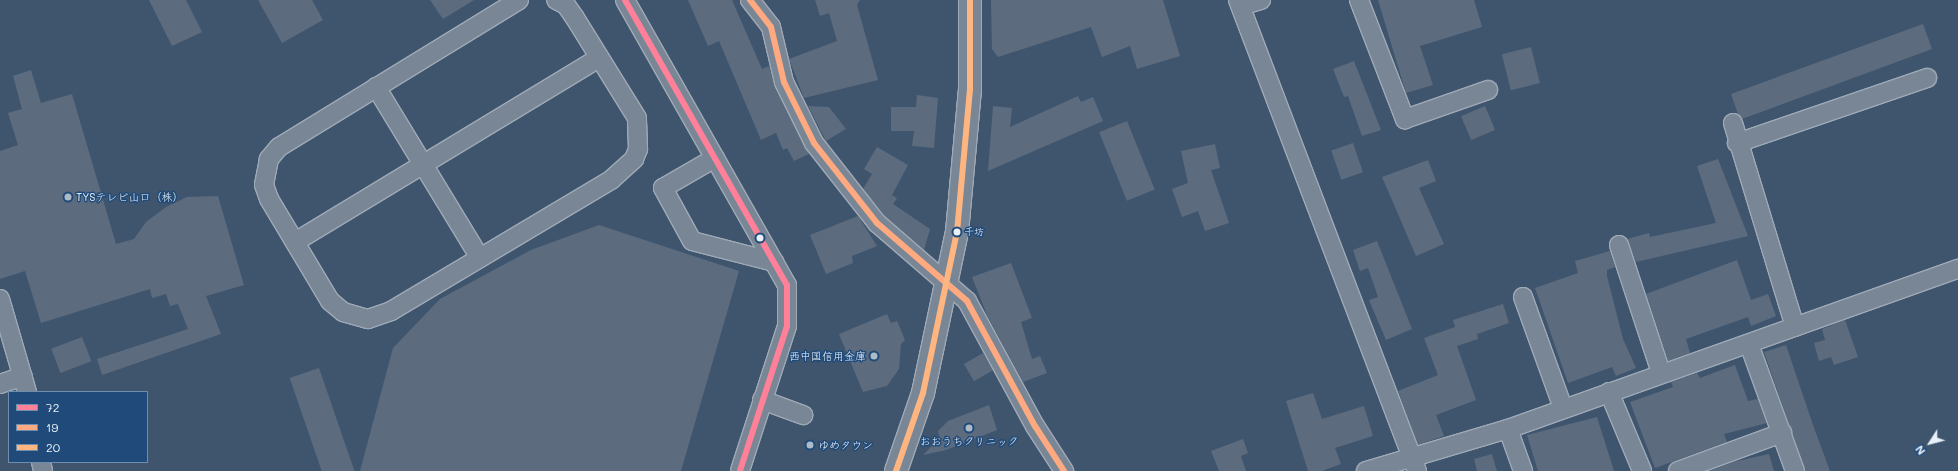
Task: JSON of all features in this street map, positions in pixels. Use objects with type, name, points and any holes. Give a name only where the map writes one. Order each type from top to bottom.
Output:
[{"type":"main road","points":[[896,471],[923,393],[948,284],[965,169],[970,0]]},
{"type":"street","points":[[519,0],[279,147],[269,160],[264,185],[295,242],[330,301],[343,312],[368,319],[391,311],[616,176],[634,159],[638,149],[637,118],[576,18],[566,5],[556,0]]},
{"type":"street","points":[[625,0],[787,285],[789,308],[787,326],[740,471]]},
{"type":"street","points":[[750,0],[771,27],[784,82],[814,143],[877,223],[948,284],[981,322],[1035,426],[1064,471]]},
{"type":"street","points":[[1261,0],[1239,3],[1415,463]]},
{"type":"street","points":[[1359,0],[1405,119],[1488,90]]},
{"type":"street","points":[[295,242],[599,58]]},
{"type":"street","points":[[1737,143],[1927,78]]},
{"type":"street","points":[[376,87],[480,258]]},
{"type":"street","points":[[1733,123],[1737,143],[1795,327]]},
{"type":"street","points":[[715,158],[663,188],[692,241],[774,262]]},
{"type":"street","points":[[1619,245],[1661,373]]},
{"type":"street","points":[[1366,471],[1415,463],[1563,408],[1661,373],[1749,344],[1958,269]]},
{"type":"street","points":[[1523,297],[1563,408]]},
{"type":"street","points":[[0,299],[25,384],[0,384]]},
{"type":"street","points":[[1749,344],[1795,471]]},
{"type":"street","points":[[1609,392],[1642,471]]},
{"type":"street","points":[[762,400],[803,415]]},
{"type":"street","points":[[1508,429],[1523,471]]},
{"type":"street","points":[[1678,471],[1782,433]]},
{"type":"building","points":[[149,0],[186,0],[202,32],[172,46]]},
{"type":"building","points":[[258,0],[312,0],[323,20],[282,43]]},
{"type":"building","points":[[430,0],[474,0],[443,19]]},
{"type":"building","points":[[688,0],[732,0],[762,69],[769,66],[775,86],[809,154],[794,161],[787,148],[783,150],[776,133],[761,140],[719,41],[708,46]]},
{"type":"building","points":[[815,0],[860,0],[857,5],[878,80],[804,98],[789,59],[837,41],[829,13],[820,16]]},
{"type":"building","points":[[991,0],[1163,0],[1180,56],[1137,69],[1130,46],[1102,57],[1091,27],[998,57],[992,49]]},
{"type":"building","points":[[1378,0],[1474,0],[1482,27],[1420,46],[1433,85],[1406,93]]},
{"type":"building","points":[[1923,24],[1932,49],[1742,119],[1738,114],[1731,94]]},
{"type":"building","points":[[1531,47],[1540,83],[1511,90],[1502,54]]},
{"type":"building","points":[[1354,61],[1381,130],[1362,136],[1348,96],[1344,97],[1333,69]]},
{"type":"building","name":"TYSテレビ山口（株）","points":[[31,70],[41,103],[72,94],[116,244],[134,239],[146,222],[166,207],[187,197],[218,196],[244,285],[206,296],[221,334],[102,375],[97,359],[188,329],[178,304],[170,306],[166,294],[152,298],[150,289],[41,323],[25,271],[0,279],[0,151],[18,145],[8,113],[22,109],[13,76]]},
{"type":"building","points":[[917,95],[938,98],[934,148],[912,146],[914,131],[891,131],[891,107],[916,107]]},
{"type":"building","points":[[1078,96],[1081,102],[1093,97],[1103,121],[988,171],[993,106],[1012,108],[1010,127]]},
{"type":"building","points":[[808,106],[829,107],[846,129],[826,141]]},
{"type":"building","points":[[1485,106],[1495,130],[1471,140],[1461,116]]},
{"type":"building","points":[[1127,121],[1155,190],[1127,201],[1099,132]]},
{"type":"building","points":[[1353,143],[1363,172],[1341,180],[1331,150]]},
{"type":"building","points":[[1215,144],[1220,168],[1211,170],[1229,223],[1205,231],[1198,211],[1182,217],[1172,189],[1188,183],[1181,151]]},
{"type":"building","points":[[877,147],[908,165],[892,195],[897,198],[893,204],[930,229],[924,250],[885,216],[863,189],[872,174],[864,169]]},
{"type":"building","points":[[1718,159],[1748,236],[1636,262],[1627,239],[1649,233],[1650,237],[1716,223],[1697,166]]},
{"type":"building","points":[[1428,160],[1436,181],[1419,188],[1444,244],[1416,256],[1382,177]]},
{"type":"building","points":[[858,216],[877,246],[852,256],[853,263],[826,274],[810,235]]},
{"type":"building","points":[[599,225],[739,271],[681,471],[360,471],[393,348],[440,299],[531,250]]},
{"type":"building","points":[[1377,241],[1412,329],[1386,340],[1369,300],[1378,297],[1368,268],[1360,271],[1353,250]]},
{"type":"building","points":[[1610,251],[1615,267],[1607,270],[1607,276],[1623,339],[1636,368],[1616,376],[1612,367],[1568,383],[1535,288],[1578,273],[1575,261]]},
{"type":"building","points":[[1737,260],[1751,300],[1768,294],[1776,316],[1751,326],[1748,317],[1686,339],[1690,353],[1668,361],[1646,294]]},
{"type":"building","points":[[1011,263],[1032,318],[1021,322],[1032,359],[1040,356],[1047,373],[1023,382],[987,315],[972,277]]},
{"type":"building","points":[[1503,304],[1509,323],[1477,334],[1478,339],[1457,346],[1476,400],[1436,415],[1444,436],[1418,445],[1398,391],[1438,375],[1424,338],[1455,327],[1453,320]]},
{"type":"building","name":"西中国信用金庫","points":[[887,314],[891,323],[897,321],[905,340],[901,344],[899,369],[887,386],[863,392],[839,334]]},
{"type":"building","points":[[1845,320],[1858,357],[1834,365],[1831,357],[1819,361],[1814,343],[1825,340],[1822,329]]},
{"type":"building","points":[[82,337],[91,361],[61,373],[51,349]]},
{"type":"building","points":[[1786,345],[1830,471],[1805,471],[1764,352]]},
{"type":"building","points":[[983,353],[993,370],[974,381],[964,364]]},
{"type":"building","points":[[1735,365],[1748,401],[1758,399],[1767,423],[1724,434],[1727,442],[1655,468],[1630,402],[1673,387],[1671,382],[1697,373],[1700,378]]},
{"type":"building","points":[[319,368],[354,471],[322,471],[290,378]]},
{"type":"building","points":[[1313,393],[1322,419],[1364,406],[1373,436],[1335,448],[1341,464],[1322,471],[1308,471],[1286,401]]},
{"type":"building","name":"おおうちクリニック","points":[[989,405],[997,430],[946,450],[923,455],[940,438],[938,431],[948,421]]},
{"type":"building","points":[[1597,417],[1614,471],[1538,471],[1527,435]]},
{"type":"building","points":[[1243,439],[1248,453],[1241,456],[1246,471],[1219,471],[1211,451]]},
{"type":"building","points":[[1492,454],[1497,471],[1477,471],[1474,459]]},
{"type":"building","points":[[1769,454],[1774,471],[1709,471],[1733,462]]},
{"type":"transit line","name":"72","points":[[625,0],[787,285],[787,326],[740,471]]},
{"type":"transit line","name":"19","points":[[750,0],[771,27],[784,82],[814,143],[877,223],[967,301],[1035,426],[1064,471]]},
{"type":"transit line","name":"20","points":[[896,471],[923,393],[957,232],[970,90],[970,0]]},
{"type":"place","name":"TYSテレビ山口（株）","points":[[68,197]]},
{"type":"place","name":"千坊","points":[[957,232]]},
{"type":"place","name":"西中国信用金庫","points":[[874,356]]},
{"type":"place","name":"おおうちクリニック","points":[[969,428]]},
{"type":"place","name":"ゆめタウン","points":[[810,445]]}]
